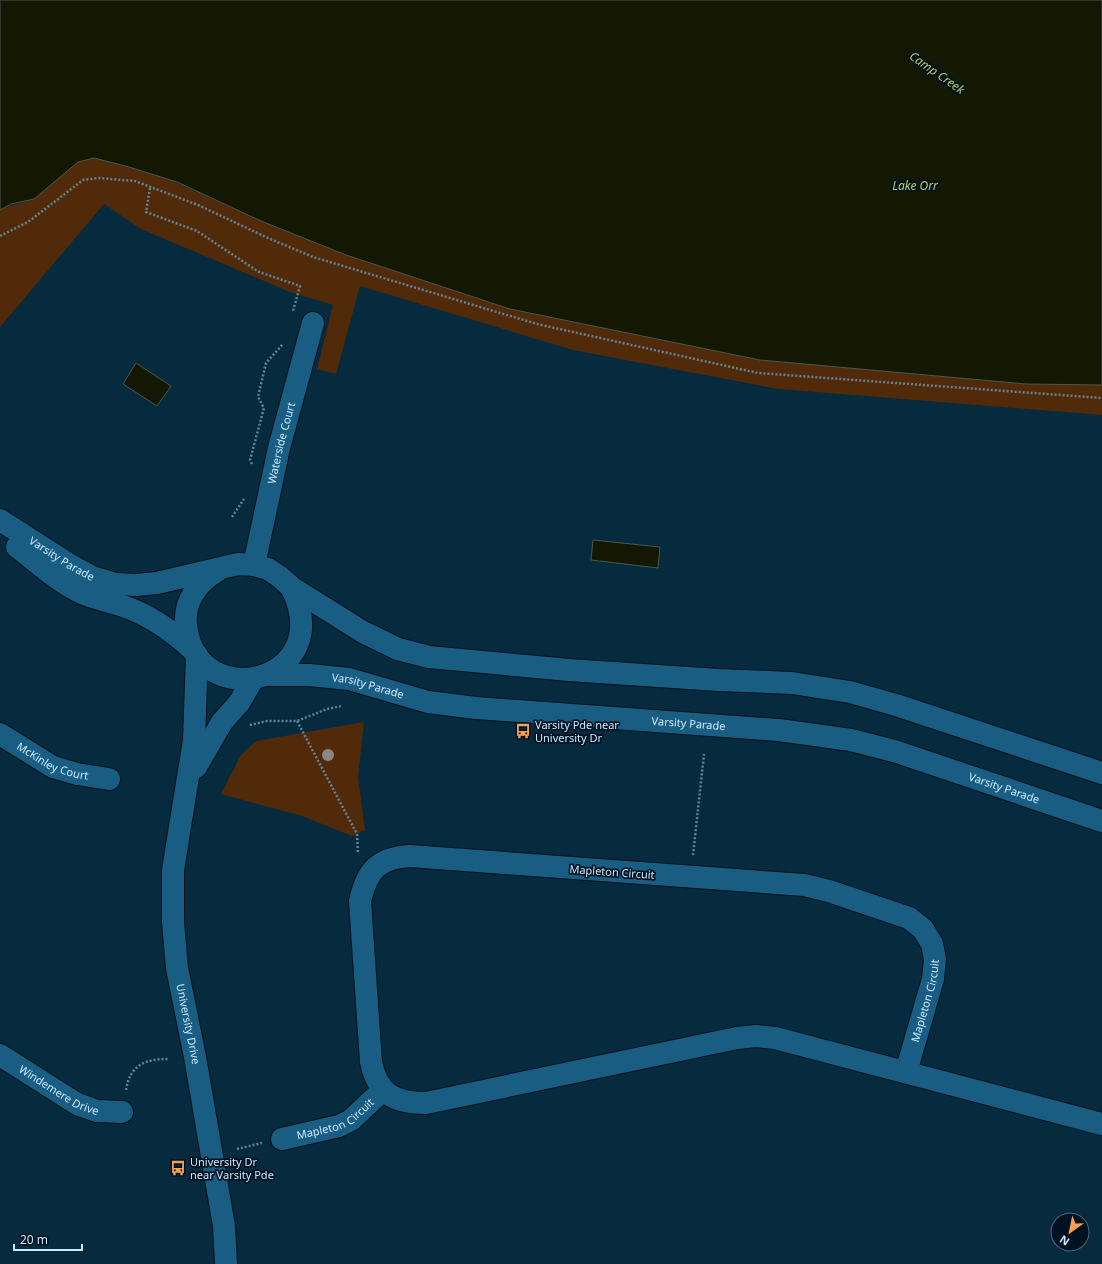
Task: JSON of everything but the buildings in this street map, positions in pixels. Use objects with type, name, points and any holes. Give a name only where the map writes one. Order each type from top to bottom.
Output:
[{"type":"street","name":"Waterside Court","points":[[254,565],[279,448],[313,324]]},
{"type":"street","name":"Varsity Parade","points":[[0,520],[70,565],[92,577],[116,584],[136,585],[157,583],[238,564],[254,565],[268,569],[291,587],[363,632],[398,648],[429,657],[577,670],[792,683],[850,692],[896,705],[1102,774]]},
{"type":"street","name":"Varsity Parade","points":[[0,534],[60,580],[76,589],[100,600],[123,606],[147,616],[169,628],[195,652],[208,667],[221,675],[237,680],[260,677],[309,675],[349,679],[428,702],[476,708],[779,730],[844,739],[894,751],[1102,820]]},
{"type":"street","name":"Varsity Parade","points":[[195,652],[187,635],[186,618],[189,602],[197,588],[208,576],[222,568]]},
{"type":"street","name":"Varsity Parade","points":[[260,677],[282,666],[293,653],[300,637],[302,620],[299,603],[291,587]]},
{"type":"street","name":"University Drive","points":[[195,652],[194,740],[188,782],[179,823],[173,870],[173,922],[177,968],[216,1172],[224,1226],[226,1264]]},
{"type":"street","name":"University Drive","points":[[188,782],[208,743],[222,722],[260,677]]},
{"type":"street","name":"McKinley Court","points":[[0,734],[53,768],[77,774],[109,778]]},
{"type":"street","name":"Mapleton Circuit","points":[[906,1072],[933,979],[935,959],[932,944],[923,929],[909,918],[829,891],[804,885],[410,856],[397,857],[382,862],[371,871],[364,884],[360,901],[371,1062],[374,1077],[383,1090],[393,1098],[407,1103],[426,1103],[737,1038],[756,1036],[775,1038],[1102,1124]]},
{"type":"street","name":"Windemere Drive","points":[[0,1055],[77,1104],[97,1111],[122,1112]]},
{"type":"street","name":"Mapleton Circuit","points":[[282,1139],[339,1126],[351,1120],[383,1090]]},
{"type":"path","points":[[0,236],[28,222],[83,180],[98,178],[135,181],[150,188],[198,205],[313,257],[537,324],[758,373],[1102,398]]},
{"type":"path","points":[[150,188],[146,212],[197,231],[259,272],[300,286],[292,315]]},
{"type":"path","points":[[254,468],[250,460],[264,408],[258,397],[266,363],[283,344],[285,336]]},
{"type":"path","points":[[232,517],[245,498]]},
{"type":"path","points":[[244,727],[267,721],[297,722],[327,709],[342,706]]},
{"type":"path","points":[[297,722],[357,834],[360,860],[371,871]]},
{"type":"path","points":[[690,877],[704,754]]},
{"type":"path","points":[[122,1112],[127,1083],[137,1067],[148,1060],[168,1059]]},
{"type":"shaded area","points":[[94,158],[129,167],[177,183],[261,221],[346,255],[510,309],[760,360],[1026,384],[1102,385],[1102,415],[778,389],[573,350],[360,286],[336,374],[317,369],[333,305],[290,292],[141,229],[104,204],[0,327],[0,210],[35,198],[70,168],[85,160]]},
{"type":"shaded area","points":[[364,722],[358,777],[365,830],[352,836],[302,816],[221,794],[241,755],[256,741]]},
{"type":"water","name":"Lake Orr","points":[[0,0],[1102,0],[1102,385],[1026,384],[760,360],[510,309],[346,255],[261,221],[177,182],[94,158],[78,162],[34,199],[11,204],[0,210]]},
{"type":"water","points":[[136,363],[171,386],[157,406],[123,384]]},
{"type":"water","points":[[593,540],[660,547],[658,568],[591,560]]},
{"type":"place","name":"Varsity Pde near University Dr","points":[[523,731]]},
{"type":"place","name":"University Dr near Varsity Pde","points":[[178,1168]]},
{"type":"water label","name":"Camp Creek","points":[[937,73]]}]
